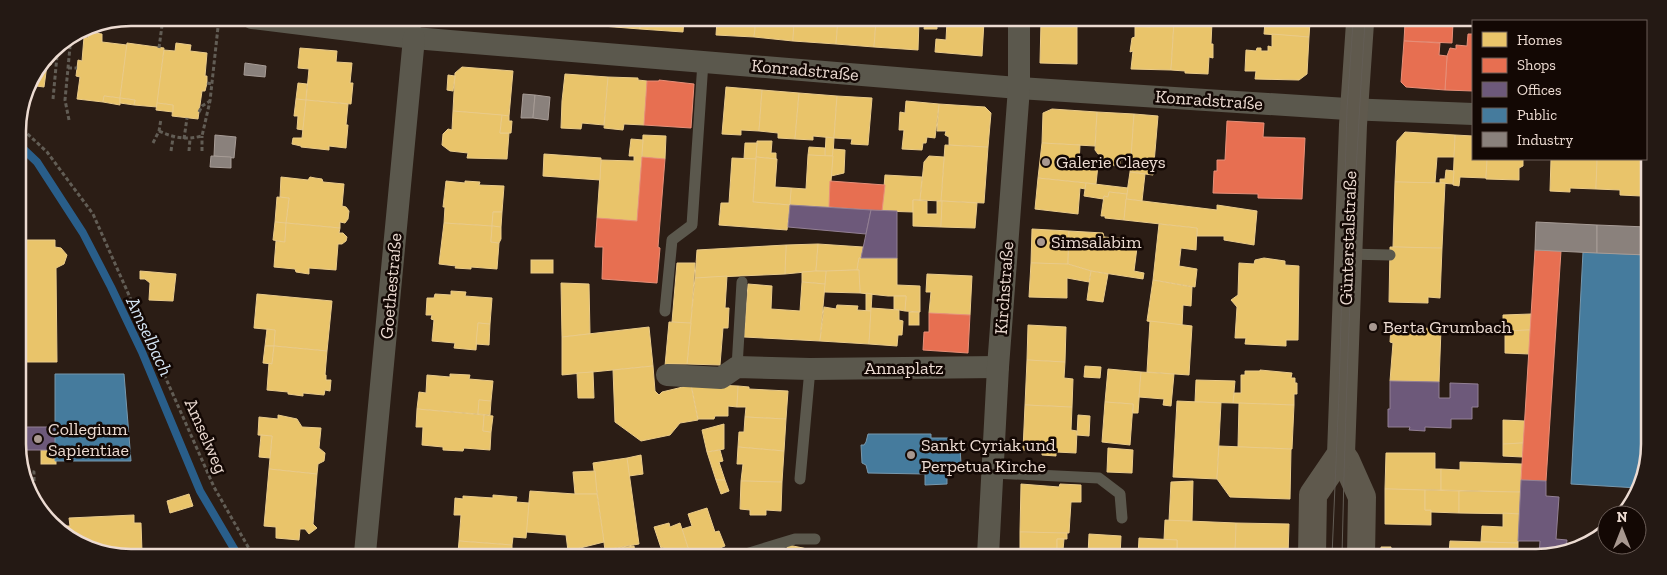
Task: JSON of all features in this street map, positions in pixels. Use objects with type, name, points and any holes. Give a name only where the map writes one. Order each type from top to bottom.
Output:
[{"type":"main road","name":"Günterstalstraße","points":[[1341,454],[1347,254],[1360,26]]},
{"type":"main road","points":[[1312,549],[1313,495],[1341,454],[1346,460],[1362,497],[1361,549]]},
{"type":"street","name":"Konradstraße","points":[[382,26],[415,28],[703,62],[1019,88],[1356,109],[1472,114]]},
{"type":"street","name":"Kirchstraße","points":[[988,549],[998,368],[1019,88],[1019,26]]},
{"type":"street","name":"Goethestraße","points":[[366,549],[415,28]]},
{"type":"street","name":"Annaplatz","points":[[667,375],[722,378],[737,367],[810,369],[998,368]]},
{"type":"lane","points":[[666,311],[672,240],[692,225],[703,62]]},
{"type":"lane","points":[[1347,254],[1390,255]]},
{"type":"lane","points":[[737,367],[742,282]]},
{"type":"lane","points":[[800,478],[810,369]]},
{"type":"lane","points":[[993,473],[1099,478],[1120,494],[1122,518]]},
{"type":"lane","points":[[762,549],[795,539],[816,538]]},
{"type":"path","points":[[159,48],[162,26]]},
{"type":"path","points":[[202,151],[202,136],[210,101],[218,26]]},
{"type":"path","points":[[69,120],[65,100],[70,46]]},
{"type":"path","points":[[53,100],[56,58]]},
{"type":"path","points":[[68,68],[77,68]]},
{"type":"path","points":[[207,83],[212,84]]},
{"type":"path","points":[[199,112],[202,106],[210,101]]},
{"type":"path","points":[[184,139],[187,118]]},
{"type":"path","points":[[153,143],[159,130],[161,119]]},
{"type":"path","points":[[159,130],[173,138],[190,139],[202,136]]},
{"type":"path","name":"Amselweg","points":[[26,133],[47,152],[93,214],[214,487],[250,549]]},
{"type":"path","points":[[171,151],[173,138]]},
{"type":"path","points":[[189,152],[190,139]]},
{"type":"path","points":[[30,472],[34,472],[34,484]]},
{"type":"building: Homes","points":[[602,26],[640,26],[640,29]]},
{"type":"building: Homes","points":[[640,26],[684,26],[683,32],[640,29]]},
{"type":"building: Homes","points":[[717,26],[755,26],[754,37],[716,35]]},
{"type":"building: Homes","points":[[755,26],[794,26],[793,41],[754,37]]},
{"type":"building: Homes","points":[[794,26],[838,26],[836,44],[793,41]]},
{"type":"building: Homes","points":[[838,26],[876,26],[874,47],[836,44]]},
{"type":"building: Homes","points":[[876,26],[919,26],[918,50],[874,47]]},
{"type":"building: Homes","points":[[924,26],[937,26],[937,29],[924,29]]},
{"type":"building: Homes","points":[[947,26],[984,26],[982,56],[935,52],[936,39],[946,40]]},
{"type":"building: Homes","points":[[1041,26],[1077,26],[1077,64],[1040,63]]},
{"type":"building: Homes","points":[[1135,26],[1174,26],[1171,70],[1131,69],[1133,51],[1130,52],[1132,38],[1135,37]]},
{"type":"building: Homes","points":[[1174,26],[1212,26],[1213,58],[1209,57],[1208,74],[1171,70]]},
{"type":"building: Homes","points":[[1265,26],[1310,26],[1309,37],[1264,34]]},
{"type":"building: Homes","points":[[94,33],[102,34],[102,42],[127,45],[120,98],[104,96],[103,102],[77,99],[80,77],[76,76],[78,60],[82,61],[84,37],[88,38],[88,35]]},
{"type":"building: Homes","points":[[1272,34],[1309,37],[1307,74],[1299,80],[1255,79],[1256,71],[1245,71],[1246,50],[1256,51],[1257,48],[1261,48],[1261,51],[1268,51],[1268,46],[1272,47]]},
{"type":"building: Homes","points":[[127,43],[164,48],[157,107],[134,105],[135,100],[120,98]]},
{"type":"building: Homes","points":[[176,43],[191,45],[190,51],[207,53],[205,76],[207,76],[207,83],[205,91],[202,91],[198,119],[172,116],[173,105],[157,103],[164,50],[175,51]]},
{"type":"building: Homes","points":[[300,48],[337,51],[336,62],[352,63],[350,83],[353,83],[351,104],[306,100],[309,69],[298,68]]},
{"type":"building: Homes","points":[[462,67],[513,71],[509,116],[453,111],[455,73]]},
{"type":"building: Homes","points":[[46,69],[44,87],[36,86]]},
{"type":"building: Homes","points":[[565,74],[608,77],[604,125],[582,123],[581,129],[561,128]]},
{"type":"building: Homes","points":[[448,75],[455,76],[453,91],[447,90]]},
{"type":"building: Homes","points":[[608,77],[638,78],[638,80],[647,81],[644,125],[624,124],[623,130],[604,128]]},
{"type":"building: Homes","points":[[298,83],[307,84],[306,100],[296,99]]},
{"type":"building: Homes","points":[[726,87],[762,90],[759,131],[741,130],[741,135],[722,134]]},
{"type":"building: Homes","points":[[762,90],[799,93],[795,139],[778,138],[778,133],[759,131]]},
{"type":"building: Homes","points":[[799,93],[837,96],[834,138],[813,136],[813,140],[795,139]]},
{"type":"building: Homes","points":[[104,96],[120,98],[120,105],[103,102]]},
{"type":"building: Homes","points":[[837,96],[872,98],[868,145],[851,144],[852,139],[834,138]]},
{"type":"building: Homes","points":[[120,98],[135,100],[134,105],[120,103]]},
{"type":"building: Homes","points":[[296,99],[306,100],[303,130],[297,129],[298,116],[294,116]]},
{"type":"building: Homes","points":[[306,100],[348,104],[346,148],[329,146],[329,150],[301,147],[292,144],[293,138],[302,138]]},
{"type":"building: Homes","points":[[906,101],[939,104],[935,138],[927,137],[926,143],[923,143],[922,150],[902,149],[904,130],[899,130],[900,112],[905,113]]},
{"type":"building: Homes","points":[[157,103],[173,105],[173,112],[156,110]]},
{"type":"building: Homes","points":[[939,104],[985,107],[991,113],[988,147],[949,145],[949,137],[945,135],[946,131],[937,131]]},
{"type":"building: Homes","points":[[1052,109],[1097,112],[1095,146],[1042,143],[1043,113]]},
{"type":"building: Homes","points":[[453,111],[502,115],[500,133],[509,133],[507,159],[467,158],[468,153],[450,151],[442,145],[443,134],[448,129],[452,130]]},
{"type":"building: Homes","points":[[1097,112],[1134,114],[1131,161],[1120,160],[1120,166],[1105,165],[1102,162],[1102,154],[1098,154],[1095,150]]},
{"type":"building: Homes","points":[[1134,114],[1158,116],[1153,175],[1130,172]]},
{"type":"building: Homes","points":[[502,115],[509,116],[509,121],[512,121],[511,133],[500,133]]},
{"type":"building: Homes","points":[[1405,132],[1455,135],[1454,157],[1437,157],[1435,183],[1395,182],[1397,141]]},
{"type":"building: Homes","points":[[643,135],[666,136],[665,159],[642,157]]},
{"type":"building: Homes","points":[[1455,135],[1472,136],[1472,160],[1487,160],[1486,178],[1460,177],[1459,186],[1453,185]]},
{"type":"building: Homes","points":[[826,137],[834,138],[833,156],[825,156]]},
{"type":"building: Homes","points":[[631,139],[643,140],[637,221],[597,218],[601,160],[634,161],[634,156],[629,156]]},
{"type":"building: Homes","points":[[757,141],[772,141],[771,153],[776,153],[776,159],[756,157]]},
{"type":"building: Homes","points":[[745,143],[757,143],[756,159],[744,159]]},
{"type":"building: Homes","points":[[1042,143],[1080,145],[1079,164],[1098,165],[1096,184],[1038,178]]},
{"type":"building: Homes","points":[[945,145],[988,147],[984,203],[941,201]]},
{"type":"building: Homes","points":[[809,147],[825,148],[825,156],[808,155]]},
{"type":"building: Homes","points":[[833,149],[845,150],[844,173],[831,176]]},
{"type":"building: Homes","points":[[544,154],[601,158],[600,180],[543,176]]},
{"type":"building: Homes","points":[[808,155],[833,156],[829,207],[790,205],[791,188],[806,189]]},
{"type":"building: Homes","points":[[929,156],[944,157],[941,201],[920,200],[924,162]]},
{"type":"building: Homes","points":[[756,157],[777,159],[775,187],[791,188],[790,205],[753,202]]},
{"type":"building: Homes","points":[[732,158],[756,159],[753,202],[790,205],[787,230],[719,225],[721,203],[729,203]]},
{"type":"building: Homes","points":[[1487,160],[1523,160],[1523,166],[1519,168],[1519,180],[1486,179]]},
{"type":"building: Homes","points":[[1551,160],[1597,160],[1596,189],[1570,188],[1570,192],[1550,191]]},
{"type":"building: Homes","points":[[1597,160],[1641,160],[1641,196],[1620,195],[1620,190],[1596,189]]},
{"type":"building: Homes","points":[[1446,170],[1454,171],[1453,184],[1440,183],[1440,179],[1445,179]]},
{"type":"building: Homes","points":[[1130,172],[1145,174],[1142,201],[1126,199]]},
{"type":"building: Homes","points":[[885,175],[922,177],[920,200],[913,200],[913,212],[882,211]]},
{"type":"building: Homes","points":[[281,177],[308,180],[310,177],[322,179],[323,182],[344,184],[342,206],[346,207],[349,211],[348,219],[345,223],[340,222],[340,228],[286,223],[289,198],[280,197]]},
{"type":"building: Homes","points":[[1038,178],[1086,183],[1085,189],[1080,188],[1078,214],[1035,209]]},
{"type":"building: Homes","points":[[446,181],[480,182],[479,185],[504,186],[502,212],[493,212],[492,226],[444,223],[445,207],[443,207]]},
{"type":"building: Homes","points":[[1395,182],[1445,183],[1442,248],[1393,247]]},
{"type":"building: Homes","points":[[1086,183],[1128,188],[1127,194],[1109,192],[1108,197],[1104,196],[1103,199],[1084,196]]},
{"type":"building: Homes","points":[[1109,192],[1127,194],[1124,220],[1101,216],[1104,196],[1108,197]]},
{"type":"building: Homes","points":[[277,197],[289,198],[286,223],[275,222]]},
{"type":"building: Homes","points":[[1126,199],[1217,210],[1217,205],[1257,211],[1254,245],[1224,240],[1224,236],[1197,236],[1197,228],[1124,220]]},
{"type":"building: Homes","points":[[913,200],[927,201],[927,214],[937,214],[937,201],[942,201],[941,227],[913,226]]},
{"type":"building: Homes","points":[[942,201],[977,203],[975,228],[941,227]]},
{"type":"building: Homes","points":[[493,212],[502,212],[501,227],[492,226]]},
{"type":"building: Homes","points":[[275,222],[286,223],[285,242],[273,240]]},
{"type":"building: Homes","points":[[286,223],[340,228],[339,233],[343,233],[347,237],[346,241],[338,244],[336,270],[309,268],[309,274],[296,272],[295,269],[274,267],[276,241],[285,242]]},
{"type":"building: Homes","points":[[444,223],[492,226],[491,242],[499,243],[497,269],[455,268],[456,266],[439,264]]},
{"type":"building: Homes","points":[[1159,224],[1197,228],[1196,250],[1181,248],[1179,266],[1197,269],[1195,287],[1153,280]]},
{"type":"building: Homes","points":[[492,226],[501,227],[499,243],[491,242]]},
{"type":"building: Homes","points":[[1032,229],[1069,231],[1068,264],[1031,263]]},
{"type":"building: Homes","points":[[1069,231],[1103,233],[1104,237],[1138,240],[1134,271],[1144,273],[1143,279],[1091,271],[1068,264]]},
{"type":"building: Homes","points":[[26,240],[55,240],[55,247],[61,248],[67,255],[64,264],[56,268],[57,362],[26,362]]},
{"type":"building: Homes","points":[[818,244],[816,271],[785,274],[786,245]]},
{"type":"building: Homes","points":[[818,244],[863,247],[857,270],[816,271]]},
{"type":"building: Homes","points":[[786,245],[785,274],[695,278],[697,250]]},
{"type":"building: Homes","points":[[1390,247],[1442,248],[1440,298],[1428,297],[1428,303],[1389,302]]},
{"type":"building: Homes","points":[[859,258],[897,258],[897,285],[920,286],[920,312],[905,311],[906,296],[860,293],[859,270],[857,270]]},
{"type":"building: Homes","points":[[1264,258],[1285,261],[1285,265],[1299,266],[1298,340],[1286,340],[1286,346],[1245,344],[1246,338],[1235,338],[1237,307],[1231,300],[1238,295],[1239,263],[1254,264],[1255,260]]},
{"type":"building: Homes","points":[[531,260],[553,260],[553,273],[531,273]]},
{"type":"building: Homes","points":[[677,263],[695,263],[691,323],[672,322]]},
{"type":"building: Homes","points":[[1031,263],[1068,264],[1091,271],[1089,282],[1067,278],[1067,298],[1029,297]]},
{"type":"building: Homes","points":[[859,270],[860,293],[824,292],[826,271]]},
{"type":"building: Homes","points":[[140,271],[176,274],[173,301],[149,300],[150,283],[145,279],[140,279]]},
{"type":"building: Homes","points":[[826,271],[825,284],[802,282],[802,272]]},
{"type":"building: Homes","points":[[1091,271],[1108,274],[1103,302],[1087,300]]},
{"type":"building: Homes","points":[[927,274],[972,276],[970,315],[929,313],[931,292],[926,292]]},
{"type":"building: Homes","points":[[727,276],[725,308],[729,308],[728,328],[723,328],[720,365],[687,364],[695,278]]},
{"type":"building: Homes","points":[[1153,280],[1192,287],[1191,306],[1183,305],[1182,326],[1147,321]]},
{"type":"building: Homes","points":[[802,282],[825,284],[820,341],[744,337],[748,284],[772,286],[771,309],[800,311]]},
{"type":"building: Homes","points":[[561,283],[589,284],[590,334],[562,337]]},
{"type":"building: Homes","points":[[451,291],[466,292],[465,296],[492,298],[490,324],[478,323],[476,350],[454,348],[455,343],[432,341],[434,320],[431,319],[432,315],[426,315],[427,298],[434,298],[435,294],[451,295]]},
{"type":"building: Homes","points":[[866,293],[872,294],[871,311],[866,311]]},
{"type":"building: Homes","points":[[257,294],[332,301],[327,351],[274,346],[275,330],[254,328]]},
{"type":"building: Homes","points":[[894,296],[906,296],[905,311],[894,309]]},
{"type":"building: Homes","points":[[837,305],[858,306],[857,310],[871,311],[869,344],[820,341],[824,307],[836,309]]},
{"type":"building: Homes","points":[[871,308],[899,310],[899,320],[903,321],[902,335],[898,335],[897,346],[869,344]]},
{"type":"building: Homes","points":[[909,312],[919,312],[919,325],[909,325]]},
{"type":"building: Homes","points":[[1531,314],[1530,330],[1503,331],[1503,315]]},
{"type":"building: Homes","points":[[1150,321],[1192,326],[1189,375],[1147,372]]},
{"type":"building: Homes","points":[[669,322],[691,323],[687,364],[667,364],[665,366]]},
{"type":"building: Homes","points":[[478,323],[490,324],[489,345],[476,344]]},
{"type":"building: Homes","points":[[1028,325],[1066,327],[1065,362],[1027,360]]},
{"type":"building: Homes","points":[[1391,326],[1441,329],[1439,382],[1390,381],[1393,343],[1390,342]]},
{"type":"building: Homes","points":[[649,327],[653,366],[562,375],[562,337]]},
{"type":"building: Homes","points":[[267,329],[275,330],[274,346],[265,346]]},
{"type":"building: Homes","points":[[1530,330],[1529,354],[1505,353],[1505,331]]},
{"type":"building: Homes","points":[[265,346],[274,346],[272,364],[263,363]]},
{"type":"building: Homes","points":[[274,346],[327,351],[325,375],[326,380],[331,380],[330,391],[325,390],[324,395],[303,393],[303,396],[267,390],[269,363],[272,364]]},
{"type":"building: Homes","points":[[1027,360],[1065,362],[1064,378],[1073,379],[1072,407],[1025,405]]},
{"type":"building: Homes","points":[[653,366],[655,391],[659,395],[662,392],[691,385],[698,420],[680,423],[670,435],[641,441],[615,422],[613,370]]},
{"type":"building: Homes","points":[[1085,366],[1101,367],[1100,378],[1084,377]]},
{"type":"building: Homes","points":[[1108,369],[1141,372],[1138,413],[1133,413],[1133,404],[1105,402]]},
{"type":"building: Homes","points":[[1260,370],[1292,373],[1291,378],[1295,378],[1295,383],[1297,383],[1294,405],[1233,403],[1234,393],[1241,393],[1241,375],[1245,375],[1245,371]]},
{"type":"building: Homes","points":[[593,372],[594,398],[578,398],[577,373]]},
{"type":"building: Homes","points":[[1141,372],[1174,374],[1171,406],[1163,405],[1164,399],[1139,397]]},
{"type":"building: Homes","points":[[450,374],[470,375],[469,379],[493,381],[491,401],[479,400],[478,414],[417,409],[419,392],[426,393],[427,375],[450,377]]},
{"type":"building: Homes","points":[[1196,380],[1235,381],[1233,403],[1195,402]]},
{"type":"building: Homes","points":[[691,384],[738,386],[737,407],[728,406],[728,416],[715,416],[714,419],[698,419]]},
{"type":"building: Homes","points":[[738,386],[749,387],[749,389],[788,391],[786,419],[745,417],[746,407],[737,407]]},
{"type":"building: Homes","points":[[479,400],[491,401],[490,415],[478,414]]},
{"type":"building: Homes","points":[[1177,401],[1221,403],[1217,479],[1173,477]]},
{"type":"building: Homes","points":[[1105,402],[1133,404],[1130,445],[1102,442]]},
{"type":"building: Homes","points":[[1239,403],[1294,405],[1292,449],[1238,447]]},
{"type":"building: Homes","points":[[1025,405],[1072,407],[1071,430],[1077,431],[1076,453],[1056,452],[1056,456],[1042,455],[1042,451],[1023,450]]},
{"type":"building: Homes","points":[[417,409],[484,415],[483,431],[491,432],[490,450],[464,448],[463,451],[443,450],[443,447],[422,445],[423,427],[416,427]]},
{"type":"building: Homes","points":[[278,415],[297,419],[302,427],[321,428],[319,448],[325,453],[324,461],[318,464],[317,474],[269,469],[272,436],[258,435],[259,417],[278,419]]},
{"type":"building: Homes","points":[[484,415],[493,416],[491,432],[483,431]]},
{"type":"building: Homes","points":[[1078,415],[1090,416],[1089,436],[1077,435]]},
{"type":"building: Homes","points":[[745,417],[786,419],[784,451],[738,447],[739,432],[744,432]]},
{"type":"building: Homes","points":[[1503,420],[1525,421],[1523,443],[1503,444]]},
{"type":"building: Homes","points":[[724,424],[724,449],[707,452],[702,430]]},
{"type":"building: Homes","points":[[261,435],[272,436],[270,458],[259,457]]},
{"type":"building: Homes","points":[[1523,443],[1522,457],[1503,456],[1503,444]]},
{"type":"building: Homes","points":[[1219,446],[1291,449],[1290,499],[1230,497],[1217,479]]},
{"type":"building: Homes","points":[[738,447],[784,451],[782,482],[741,481],[743,464],[737,464]]},
{"type":"building: Homes","points":[[1108,448],[1133,450],[1132,473],[1107,472]]},
{"type":"building: Homes","points":[[41,450],[56,450],[56,464],[41,464]]},
{"type":"building: Homes","points":[[720,450],[723,461],[719,462],[725,480],[716,480],[707,452]]},
{"type":"building: Homes","points":[[1386,453],[1435,453],[1435,469],[1441,469],[1441,490],[1385,489]]},
{"type":"building: Homes","points":[[641,455],[643,474],[629,476],[627,458]]},
{"type":"building: Homes","points":[[627,458],[639,544],[605,549],[593,463]]},
{"type":"building: Homes","points":[[1460,462],[1522,464],[1521,492],[1441,490],[1441,469],[1460,470]]},
{"type":"building: Homes","points":[[269,469],[317,474],[313,524],[317,528],[309,534],[305,529],[300,529],[299,540],[276,538],[276,527],[264,526]]},
{"type":"building: Homes","points":[[595,471],[597,494],[575,494],[573,472]]},
{"type":"building: Homes","points":[[716,480],[725,480],[729,491],[721,494]]},
{"type":"building: Homes","points":[[741,481],[782,482],[781,511],[766,510],[766,515],[750,515],[750,510],[740,509]]},
{"type":"building: Homes","points":[[1193,481],[1192,521],[1169,521],[1171,482]]},
{"type":"building: Homes","points":[[1021,484],[1059,487],[1060,484],[1081,485],[1081,502],[1071,502],[1069,533],[1020,532]]},
{"type":"building: Homes","points":[[1385,489],[1425,490],[1425,510],[1431,510],[1431,525],[1385,524]]},
{"type":"building: Homes","points":[[1425,490],[1459,491],[1459,513],[1425,510]]},
{"type":"building: Homes","points":[[530,491],[597,494],[604,542],[576,549],[568,549],[566,535],[526,532]]},
{"type":"building: Homes","points":[[1459,491],[1521,492],[1520,514],[1459,513]]},
{"type":"building: Homes","points":[[189,494],[193,506],[170,513],[167,501]]},
{"type":"building: Homes","points":[[493,495],[517,497],[516,502],[529,503],[526,538],[513,537],[512,545],[459,541],[461,515],[454,515],[455,498],[463,499],[463,496],[493,498]]},
{"type":"building: Homes","points":[[707,508],[715,532],[719,531],[725,546],[720,549],[688,549],[682,529],[692,526],[688,514]]},
{"type":"building: Homes","points":[[1503,513],[1520,514],[1518,543],[1481,542],[1482,526],[1503,527]]},
{"type":"building: Homes","points":[[134,515],[134,523],[141,523],[142,549],[117,548],[91,541],[78,535],[66,526],[70,526],[69,518]]},
{"type":"building: Homes","points":[[1165,520],[1236,523],[1235,549],[1177,549],[1177,540],[1164,540]]},
{"type":"building: Homes","points":[[669,523],[670,527],[680,523],[688,549],[661,548],[654,527]]},
{"type":"building: Homes","points":[[1236,523],[1289,524],[1288,549],[1235,549]]},
{"type":"building: Homes","points":[[1020,532],[1067,533],[1067,539],[1057,539],[1057,549],[1020,549]]},
{"type":"building: Homes","points":[[1089,534],[1121,536],[1120,549],[1088,549]]},
{"type":"building: Homes","points":[[1139,538],[1177,540],[1177,549],[1138,549]]},
{"type":"building: Homes","points":[[1057,539],[1064,539],[1063,549],[1057,549]]},
{"type":"building: Homes","points":[[459,541],[512,545],[512,549],[458,549]]},
{"type":"building: Homes","points":[[1450,541],[1518,543],[1518,549],[1449,549]]},
{"type":"building: Homes","points":[[788,545],[803,548],[803,549],[787,549]]},
{"type":"building: Homes","points":[[634,546],[634,549],[612,549]]},
{"type":"building: Homes","points":[[1381,547],[1391,547],[1391,549],[1381,549]]},
{"type":"building: Shops","points":[[1405,26],[1453,26],[1452,43],[1404,41]]},
{"type":"building: Shops","points":[[1468,34],[1472,34],[1472,91],[1445,90],[1447,56],[1450,48],[1456,49],[1456,45],[1467,46]]},
{"type":"building: Shops","points":[[1404,41],[1440,43],[1439,55],[1447,56],[1445,90],[1406,87],[1401,82]]},
{"type":"building: Shops","points":[[659,80],[694,84],[691,128],[644,125],[647,81]]},
{"type":"building: Shops","points":[[1227,121],[1264,123],[1263,137],[1305,138],[1302,199],[1258,198],[1258,194],[1213,193],[1214,171],[1217,171],[1217,160],[1225,160]]},
{"type":"building: Shops","points":[[642,157],[665,159],[657,283],[602,279],[603,247],[595,247],[597,218],[637,221]]},
{"type":"building: Shops","points":[[830,181],[885,185],[882,211],[829,207]]},
{"type":"building: Shops","points":[[1535,250],[1561,251],[1546,481],[1521,480]]},
{"type":"building: Shops","points":[[929,313],[970,315],[968,353],[923,350],[924,332],[929,332]]},
{"type":"building: Offices","points":[[790,205],[871,210],[866,234],[788,227]]},
{"type":"building: Offices","points":[[871,210],[897,211],[897,258],[861,258]]},
{"type":"building: Offices","points":[[1390,381],[1439,382],[1439,398],[1450,398],[1450,383],[1478,384],[1478,407],[1472,407],[1472,419],[1451,419],[1451,428],[1425,427],[1425,431],[1409,430],[1410,427],[1388,427]]},
{"type":"building: Offices","name":"Collegium Sapientiae","points":[[26,427],[56,427],[56,450],[26,450]]},
{"type":"building: Offices","points":[[1521,480],[1546,481],[1546,496],[1559,497],[1556,539],[1567,540],[1567,544],[1540,549],[1540,541],[1518,541]]},
{"type":"building: Public","points":[[1583,252],[1641,255],[1641,444],[1637,471],[1631,488],[1571,484]]},
{"type":"building: Public","points":[[55,374],[124,374],[131,461],[55,461]]},
{"type":"building: Public","name":"Sankt Cyriak und Perpetua Kirche","points":[[868,434],[931,434],[931,438],[951,438],[960,448],[961,463],[952,471],[947,471],[947,484],[925,485],[925,474],[868,473],[866,465],[862,463],[861,445],[864,445],[866,442]]},
{"type":"building: Industry","points":[[245,63],[266,66],[265,77],[244,75]]},
{"type":"building: Industry","points":[[523,94],[535,95],[533,118],[521,118]]},
{"type":"building: Industry","points":[[535,95],[550,97],[548,120],[533,118]]},
{"type":"building: Industry","points":[[215,135],[236,137],[234,158],[214,156]]},
{"type":"building: Industry","points":[[211,156],[231,157],[231,168],[210,167]]},
{"type":"building: Industry","points":[[1536,222],[1597,225],[1597,253],[1535,250]]},
{"type":"building: Industry","points":[[1597,225],[1641,227],[1641,255],[1597,253]]},
{"type":"waterway","name":"Amselbach","points":[[26,152],[37,162],[83,233],[142,352],[200,491],[234,549]]},
{"type":"tram line","points":[[1332,549],[1347,109],[1353,26]]},
{"type":"tram line","points":[[1342,549],[1350,289],[1365,26]]},
{"type":"place","name":"Galerie Claeys","points":[[1046,162]]},
{"type":"place","name":"Simsalabim","points":[[1041,242]]},
{"type":"place","name":"Berta Grumbach","points":[[1373,327]]},
{"type":"place","name":"Collegium Sapientiae","points":[[38,439]]},
{"type":"place","name":"Sankt Cyriak und Perpetua Kirche","points":[[911,455]]}]
